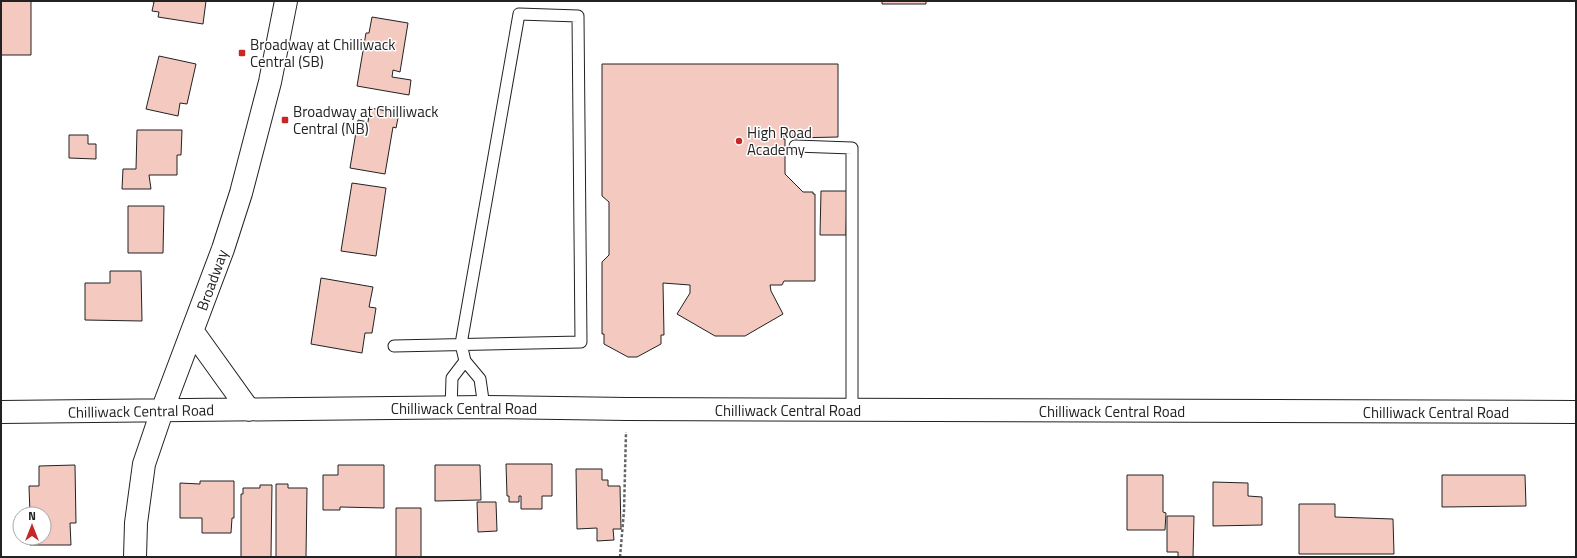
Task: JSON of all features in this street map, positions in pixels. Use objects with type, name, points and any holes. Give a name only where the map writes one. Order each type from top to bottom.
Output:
[{"type":"street","name":"Broadway","points":[[135,557],[136,522],[144,464],[162,411],[223,249],[256,141],[282,28],[286,1]]},
{"type":"street","points":[[193,332],[249,410]]},
{"type":"street","name":"Chilliwack Central Road","points":[[1,412],[484,407],[627,409],[1576,412]]},
{"type":"lane","points":[[394,346],[461,344],[581,342],[578,16],[519,14],[461,344],[466,361],[480,379],[484,407]]},
{"type":"lane","points":[[795,146],[852,148],[852,410]]},
{"type":"lane","points":[[451,408],[452,378],[466,361]]},
{"type":"path","points":[[620,557],[624,511],[627,409]]},
{"type":"building","points":[[1,1],[31,1],[31,55],[1,55]]},
{"type":"building","points":[[150,1],[206,1],[203,24],[158,17],[159,12],[152,11],[154,2]]},
{"type":"building","points":[[882,1],[926,1],[926,4],[882,4]]},
{"type":"building","points":[[372,17],[408,23],[400,72],[393,70],[392,77],[411,80],[409,95],[357,86],[366,33],[369,33]]},
{"type":"building","points":[[159,56],[196,64],[187,104],[180,103],[178,116],[146,109]]},
{"type":"building","points":[[602,64],[838,64],[838,137],[793,138],[793,136],[783,136],[783,139],[785,139],[785,174],[803,192],[813,192],[813,194],[815,194],[815,281],[784,281],[782,285],[770,285],[771,291],[783,314],[745,336],[715,336],[677,314],[690,293],[690,285],[663,283],[664,335],[661,335],[661,344],[637,357],[628,357],[604,344],[604,334],[602,334],[602,262],[609,255],[609,202],[602,196]]},
{"type":"building","points":[[370,108],[399,113],[396,128],[393,127],[385,174],[350,168],[358,120],[368,122]]},
{"type":"building","points":[[137,130],[182,130],[181,155],[177,155],[177,175],[149,175],[151,189],[122,189],[123,169],[136,169]]},
{"type":"building","points":[[69,135],[88,135],[88,144],[96,144],[96,159],[69,158]]},
{"type":"building","points":[[352,183],[386,188],[376,256],[341,251]]},
{"type":"building","points":[[821,191],[847,191],[846,235],[820,235]]},
{"type":"building","points":[[128,206],[164,206],[163,253],[128,253]]},
{"type":"building","points":[[110,271],[141,271],[142,321],[85,320],[85,283],[110,283]]},
{"type":"building","points":[[321,278],[373,287],[369,307],[376,308],[372,333],[365,333],[362,353],[311,344]]},
{"type":"building","points":[[506,464],[552,464],[552,496],[542,496],[542,509],[521,509],[521,496],[519,496],[519,502],[509,502],[509,496],[507,496]]},
{"type":"building","points":[[75,465],[76,523],[70,523],[71,545],[52,545],[52,506],[30,506],[29,486],[39,486],[39,466]]},
{"type":"building","points":[[338,465],[384,465],[384,508],[340,507],[340,510],[323,510],[323,475],[338,475]]},
{"type":"building","points":[[435,465],[480,465],[481,500],[435,501]]},
{"type":"building","points":[[576,469],[602,469],[602,480],[608,480],[608,486],[620,486],[621,529],[613,529],[614,540],[597,541],[597,528],[577,529]]},
{"type":"building","points":[[1127,475],[1163,475],[1163,512],[1166,513],[1165,530],[1127,530]]},
{"type":"building","points":[[1442,475],[1525,475],[1526,506],[1442,507]]},
{"type":"building","points":[[200,481],[234,481],[234,518],[232,518],[231,533],[202,533],[202,518],[180,518],[180,483],[200,484]]},
{"type":"building","points":[[1213,482],[1248,483],[1248,496],[1262,497],[1262,525],[1213,526]]},
{"type":"building","points":[[276,484],[288,484],[288,488],[307,488],[306,557],[276,557]]},
{"type":"building","points":[[260,485],[272,485],[271,557],[241,557],[241,494],[243,494],[243,488],[260,488]]},
{"type":"building","points":[[477,502],[496,502],[497,531],[478,532]]},
{"type":"building","points":[[1299,504],[1335,504],[1335,517],[1393,519],[1394,554],[1299,554]]},
{"type":"building","points":[[396,508],[421,508],[421,557],[396,557]]},
{"type":"building","points":[[1167,516],[1194,516],[1193,557],[1178,557],[1178,552],[1167,552]]},
{"type":"place","name":"Broadway at Chilliwack Central (SB)","points":[[242,53]]},
{"type":"place","name":"Broadway at Chilliwack Central (NB)","points":[[285,120]]},
{"type":"place","name":"High Road Academy","points":[[739,141]]}]
